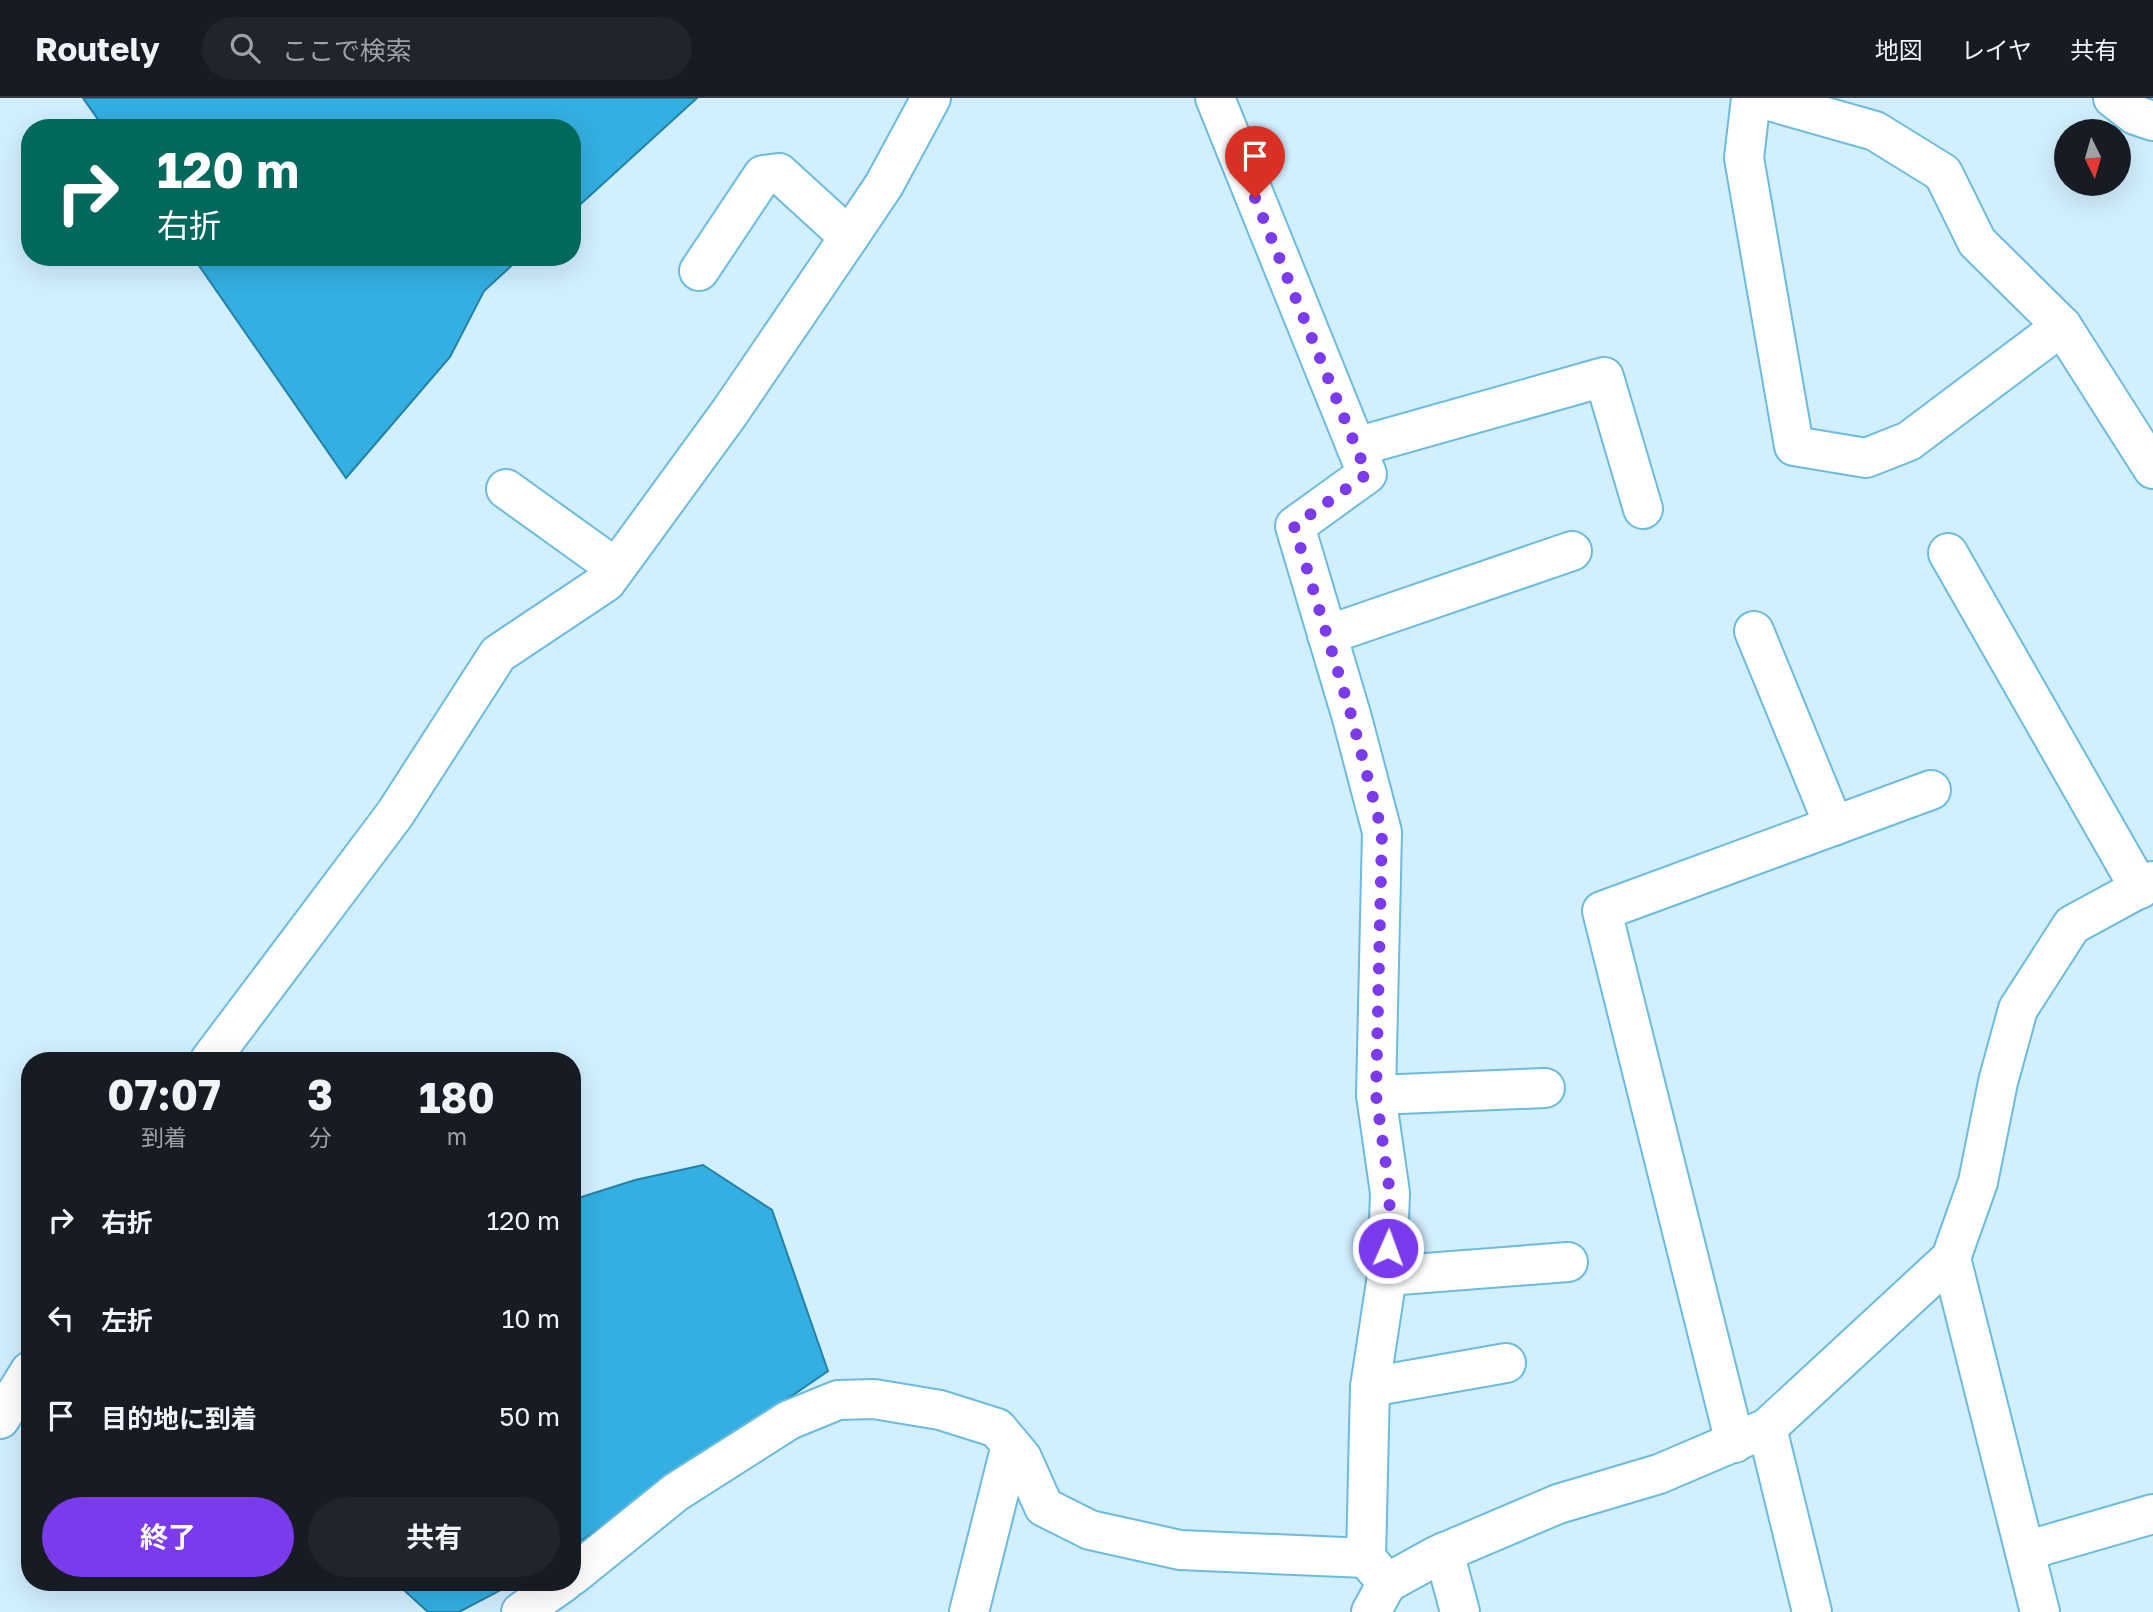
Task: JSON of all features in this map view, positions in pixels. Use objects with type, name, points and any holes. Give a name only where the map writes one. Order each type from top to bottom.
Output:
[{"type":"street","points":[[216,1052],[395,814],[498,653],[606,582],[730,412],[884,186],[931,98]]},
{"type":"street","points":[[1215,98],[1367,474],[1294,526],[1382,832],[1376,1095],[1390,1193],[1387,1276],[1370,1388],[1375,1584]]},
{"type":"street","points":[[1751,98],[1744,158],[1794,446],[1866,457],[1909,442],[2062,326]]},
{"type":"street","points":[[1759,98],[1875,131],[1943,173],[1977,242],[2062,326],[2153,469]]},
{"type":"street","points":[[2113,98],[2135,115],[2153,121]]},
{"type":"street","points":[[699,271],[763,175],[779,173],[849,237]]},
{"type":"street","points":[[1356,447],[1604,377],[1643,509]]},
{"type":"street","points":[[506,489],[615,568]]},
{"type":"street","points":[[1327,635],[1572,551]]},
{"type":"street","points":[[581,1569],[676,1492],[789,1420],[838,1400],[874,1399],[940,1410],[997,1428],[1022,1458],[1044,1507],[1090,1530],[1180,1550],[1375,1584],[1558,1504],[1659,1474],[1751,1435],[1951,1258],[1978,1182],[1998,1082],[2018,1009],[2072,925],[2147,885],[1948,554]]},
{"type":"street","points":[[1754,631],[1834,826]]},
{"type":"street","points":[[1812,1612],[1751,1435],[1602,911],[1931,790]]},
{"type":"street","points":[[1376,1095],[1545,1088]]},
{"type":"street","points":[[1951,1258],[2040,1612]]},
{"type":"street","points":[[1387,1276],[1568,1262]]},
{"type":"street","points":[[1370,1388],[1506,1363]]},
{"type":"street","points":[[0,1419],[21,1385]]},
{"type":"street","points":[[969,1612],[1011,1445]]},
{"type":"street","points":[[2025,1552],[2153,1514]]},
{"type":"street","points":[[1444,1552],[1460,1612]]},
{"type":"street","points":[[521,1612],[551,1591]]},
{"type":"water","points":[[83,98],[697,98],[581,204],[581,119],[98,119]]},
{"type":"water","points":[[199,266],[511,266],[484,291],[450,357],[346,478]]},
{"type":"water","points":[[703,1165],[772,1210],[828,1371],[581,1541],[581,1197],[635,1180]]},
{"type":"water","points":[[405,1591],[499,1591],[459,1612],[428,1612]]},
{"type":"route","points":[[1255,198],[1367,474],[1294,526],[1352,718],[1382,832],[1376,1095],[1390,1193],[1388,1248]]}]
